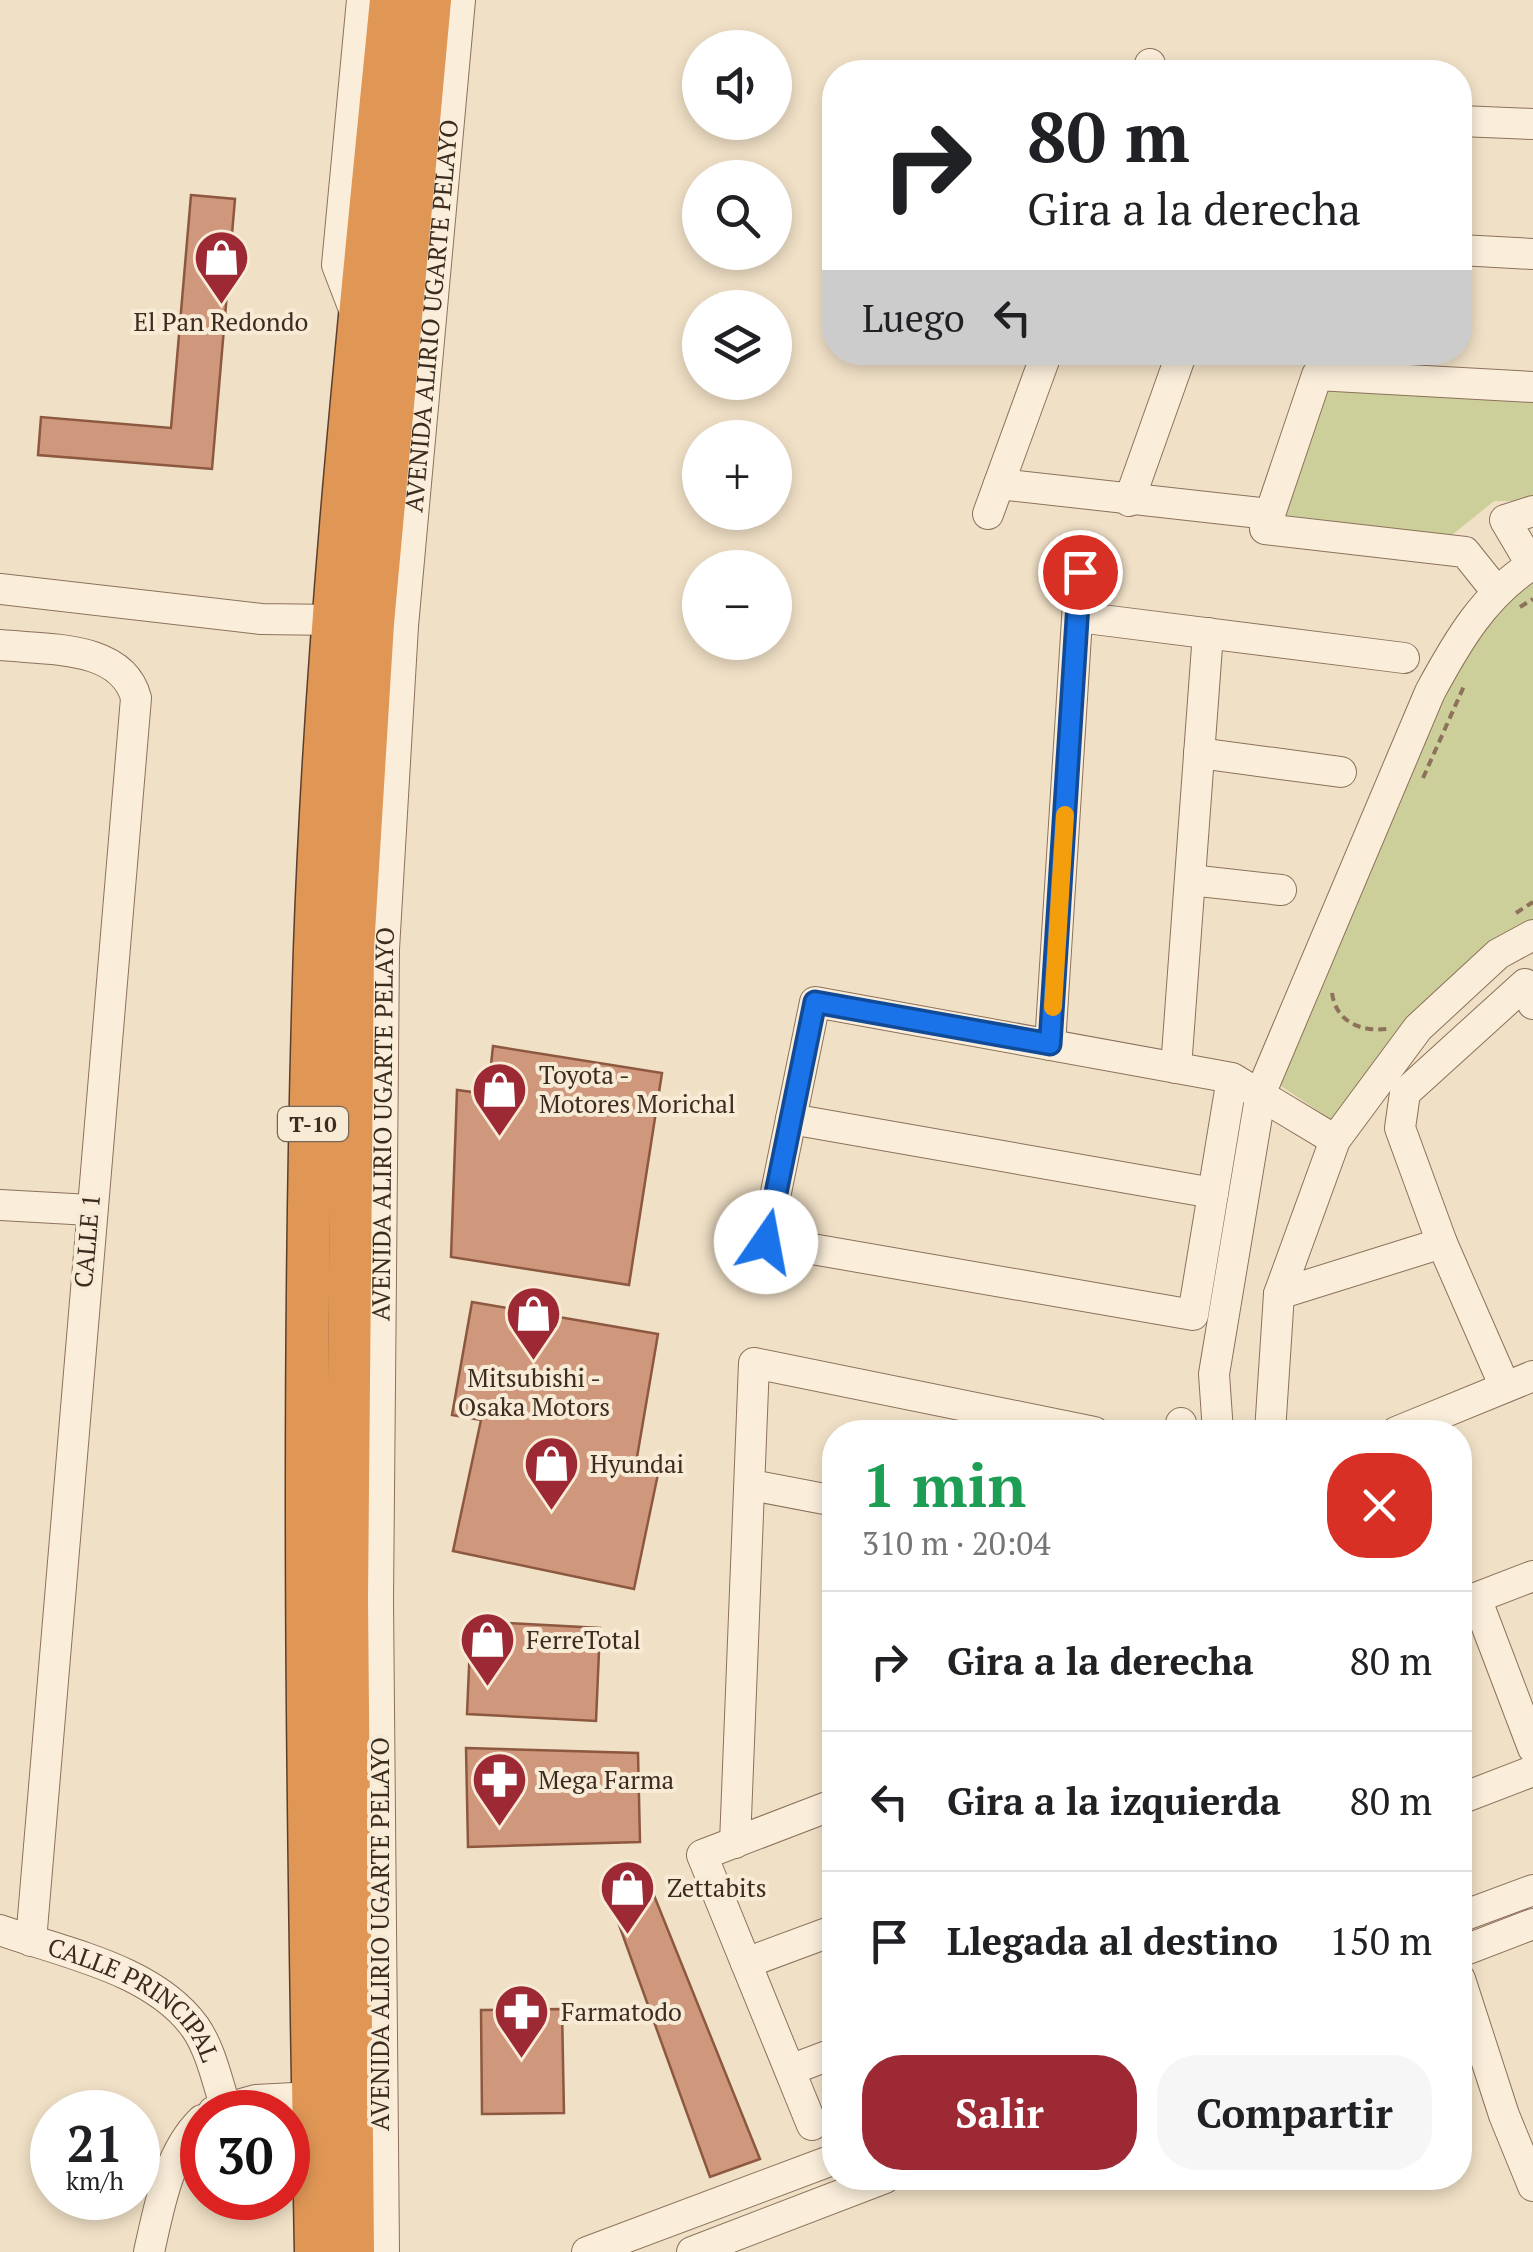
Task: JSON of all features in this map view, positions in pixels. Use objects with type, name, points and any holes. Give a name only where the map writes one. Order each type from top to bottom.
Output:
[{"type":"highway","name":"T-10","points":[[316,2252],[312,1172],[316,946],[335,620],[392,0]]},
{"type":"highway","name":"AVENIDA ALIRIO UGARTE PELAYO","points":[[353,2252],[347,1599],[354,928],[373,623],[430,0]]},
{"type":"highway","points":[[347,1599],[378,1503],[348,1422]]},
{"type":"street","points":[[362,0],[337,265],[362,328]]},
{"type":"street","name":"AVENIDA ALIRIO UGARTE PELAYO","points":[[384,2252],[378,1503],[385,930],[403,626],[460,0]]},
{"type":"street","points":[[1472,121],[1533,124]]},
{"type":"street","points":[[1472,251],[1533,254]]},
{"type":"street","points":[[988,514],[1042,365]]},
{"type":"street","points":[[1130,501],[1177,365]]},
{"type":"street","points":[[1217,1420],[1214,1374],[1261,1092],[1430,692],[1462,633],[1507,601],[1532,564],[1519,515],[1465,552],[1265,528],[1321,365]]},
{"type":"street","points":[[1330,365],[1533,387]]},
{"type":"street","points":[[999,484],[1269,514]]},
{"type":"street","points":[[1465,552],[1507,601]]},
{"type":"street","points":[[1050,1044],[1080,572]]},
{"type":"street","points":[[0,588],[260,619],[335,620]]},
{"type":"street","points":[[1078,616],[1404,658]]},
{"type":"street","points":[[1176,1068],[1208,633]]},
{"type":"street","name":"CALLE 1","points":[[0,645],[90,655],[126,677],[136,698],[90,1210],[32,1942]]},
{"type":"street","points":[[1199,753],[1340,772]]},
{"type":"street","points":[[1190,880],[1281,890]]},
{"type":"street","points":[[1271,1420],[1279,1294],[1335,1140],[1418,1028],[1498,954],[1533,935]]},
{"type":"street","points":[[1425,1420],[1519,1381],[1442,1243],[1400,1128],[1405,1093],[1525,984],[1533,1004]]},
{"type":"street","points":[[1232,1078],[1192,1315],[766,1242],[815,1002],[1232,1078],[1335,1140]]},
{"type":"street","points":[[791,1119],[1213,1193]]},
{"type":"street","points":[[0,1205],[90,1210]]},
{"type":"street","points":[[1279,1294],[1442,1243]]},
{"type":"street","points":[[734,1843],[754,1363],[1035,1420]]},
{"type":"street","points":[[751,1484],[822,1498]]},
{"type":"street","points":[[1472,1599],[1533,1576]]},
{"type":"street","points":[[1472,1610],[1533,1748]]},
{"type":"street","points":[[1472,1794],[1533,1771]]},
{"type":"street","points":[[812,2125],[702,1855],[822,1809]]},
{"type":"street","points":[[1472,1913],[1533,1890]]},
{"type":"street","points":[[1472,1947],[1533,1924]]},
{"type":"street","name":"CALLE PRINCIPAL","points":[[0,1930],[133,1978],[177,2009],[196,2028],[206,2048],[211,2090]]},
{"type":"street","points":[[746,1963],[822,1935]]},
{"type":"street","points":[[1472,2016],[1504,2115],[1533,2186]]},
{"type":"street","points":[[790,2070],[822,2058]]},
{"type":"street","points":[[149,2252],[169,2178],[180,2155]]},
{"type":"street","points":[[587,2252],[822,2164]]},
{"type":"street","points":[[692,2252],[749,2242],[859,2190]]},
{"type":"street","points":[[732,2200],[749,2242]]},
{"type":"path","points":[[1507,601],[1533,600]]},
{"type":"path","points":[[1418,790],[1466,683]]},
{"type":"path","points":[[1502,923],[1533,902]]},
{"type":"path","points":[[1331,986],[1333,1002],[1355,1026],[1387,1029],[1402,1020]]},
{"type":"green space","points":[[1323,387],[1533,401],[1533,501],[1494,501],[1452,535],[1282,517]]},
{"type":"green space","points":[[1533,580],[1533,922],[1336,1123],[1278,1084],[1469,641],[1503,601]]},
{"type":"building","points":[[191,195],[235,199],[212,469],[38,455],[41,417],[171,428]]},
{"type":"building","points":[[493,1046],[662,1073],[629,1285],[451,1257],[457,1090],[488,1094]]},
{"type":"building","points":[[472,1302],[658,1334],[635,1469],[658,1474],[634,1589],[453,1551],[481,1420],[452,1415]]},
{"type":"building","points":[[471,1621],[600,1628],[596,1721],[467,1714]]},
{"type":"building","points":[[466,1748],[638,1753],[640,1842],[468,1847]]},
{"type":"building","points":[[643,1868],[760,2159],[710,2177],[605,1886]]},
{"type":"building","name":"Farmatodo","points":[[562,2009],[564,2113],[482,2114],[481,2010]]},
{"type":"slow traffic","points":[[1053,1007],[1065,815]]},
{"type":"place","name":"El Pan Redondo","points":[[221,307]]},
{"type":"place","name":"Toyota - Motores Morichal","points":[[500,1138]]},
{"type":"place","name":"Mitsubishi - Osaka Motors","points":[[534,1362]]},
{"type":"place","name":"Hyundai","points":[[551,1513]]},
{"type":"place","name":"FerreTotal","points":[[487,1689]]},
{"type":"place","name":"Mega Farma","points":[[499,1829]]},
{"type":"place","name":"Zettabits","points":[[628,1937]]},
{"type":"place","name":"Farmatodo","points":[[522,2061]]},
{"type":"route","points":[[766,1242],[815,1002],[1050,1044],[1080,572]]}]
